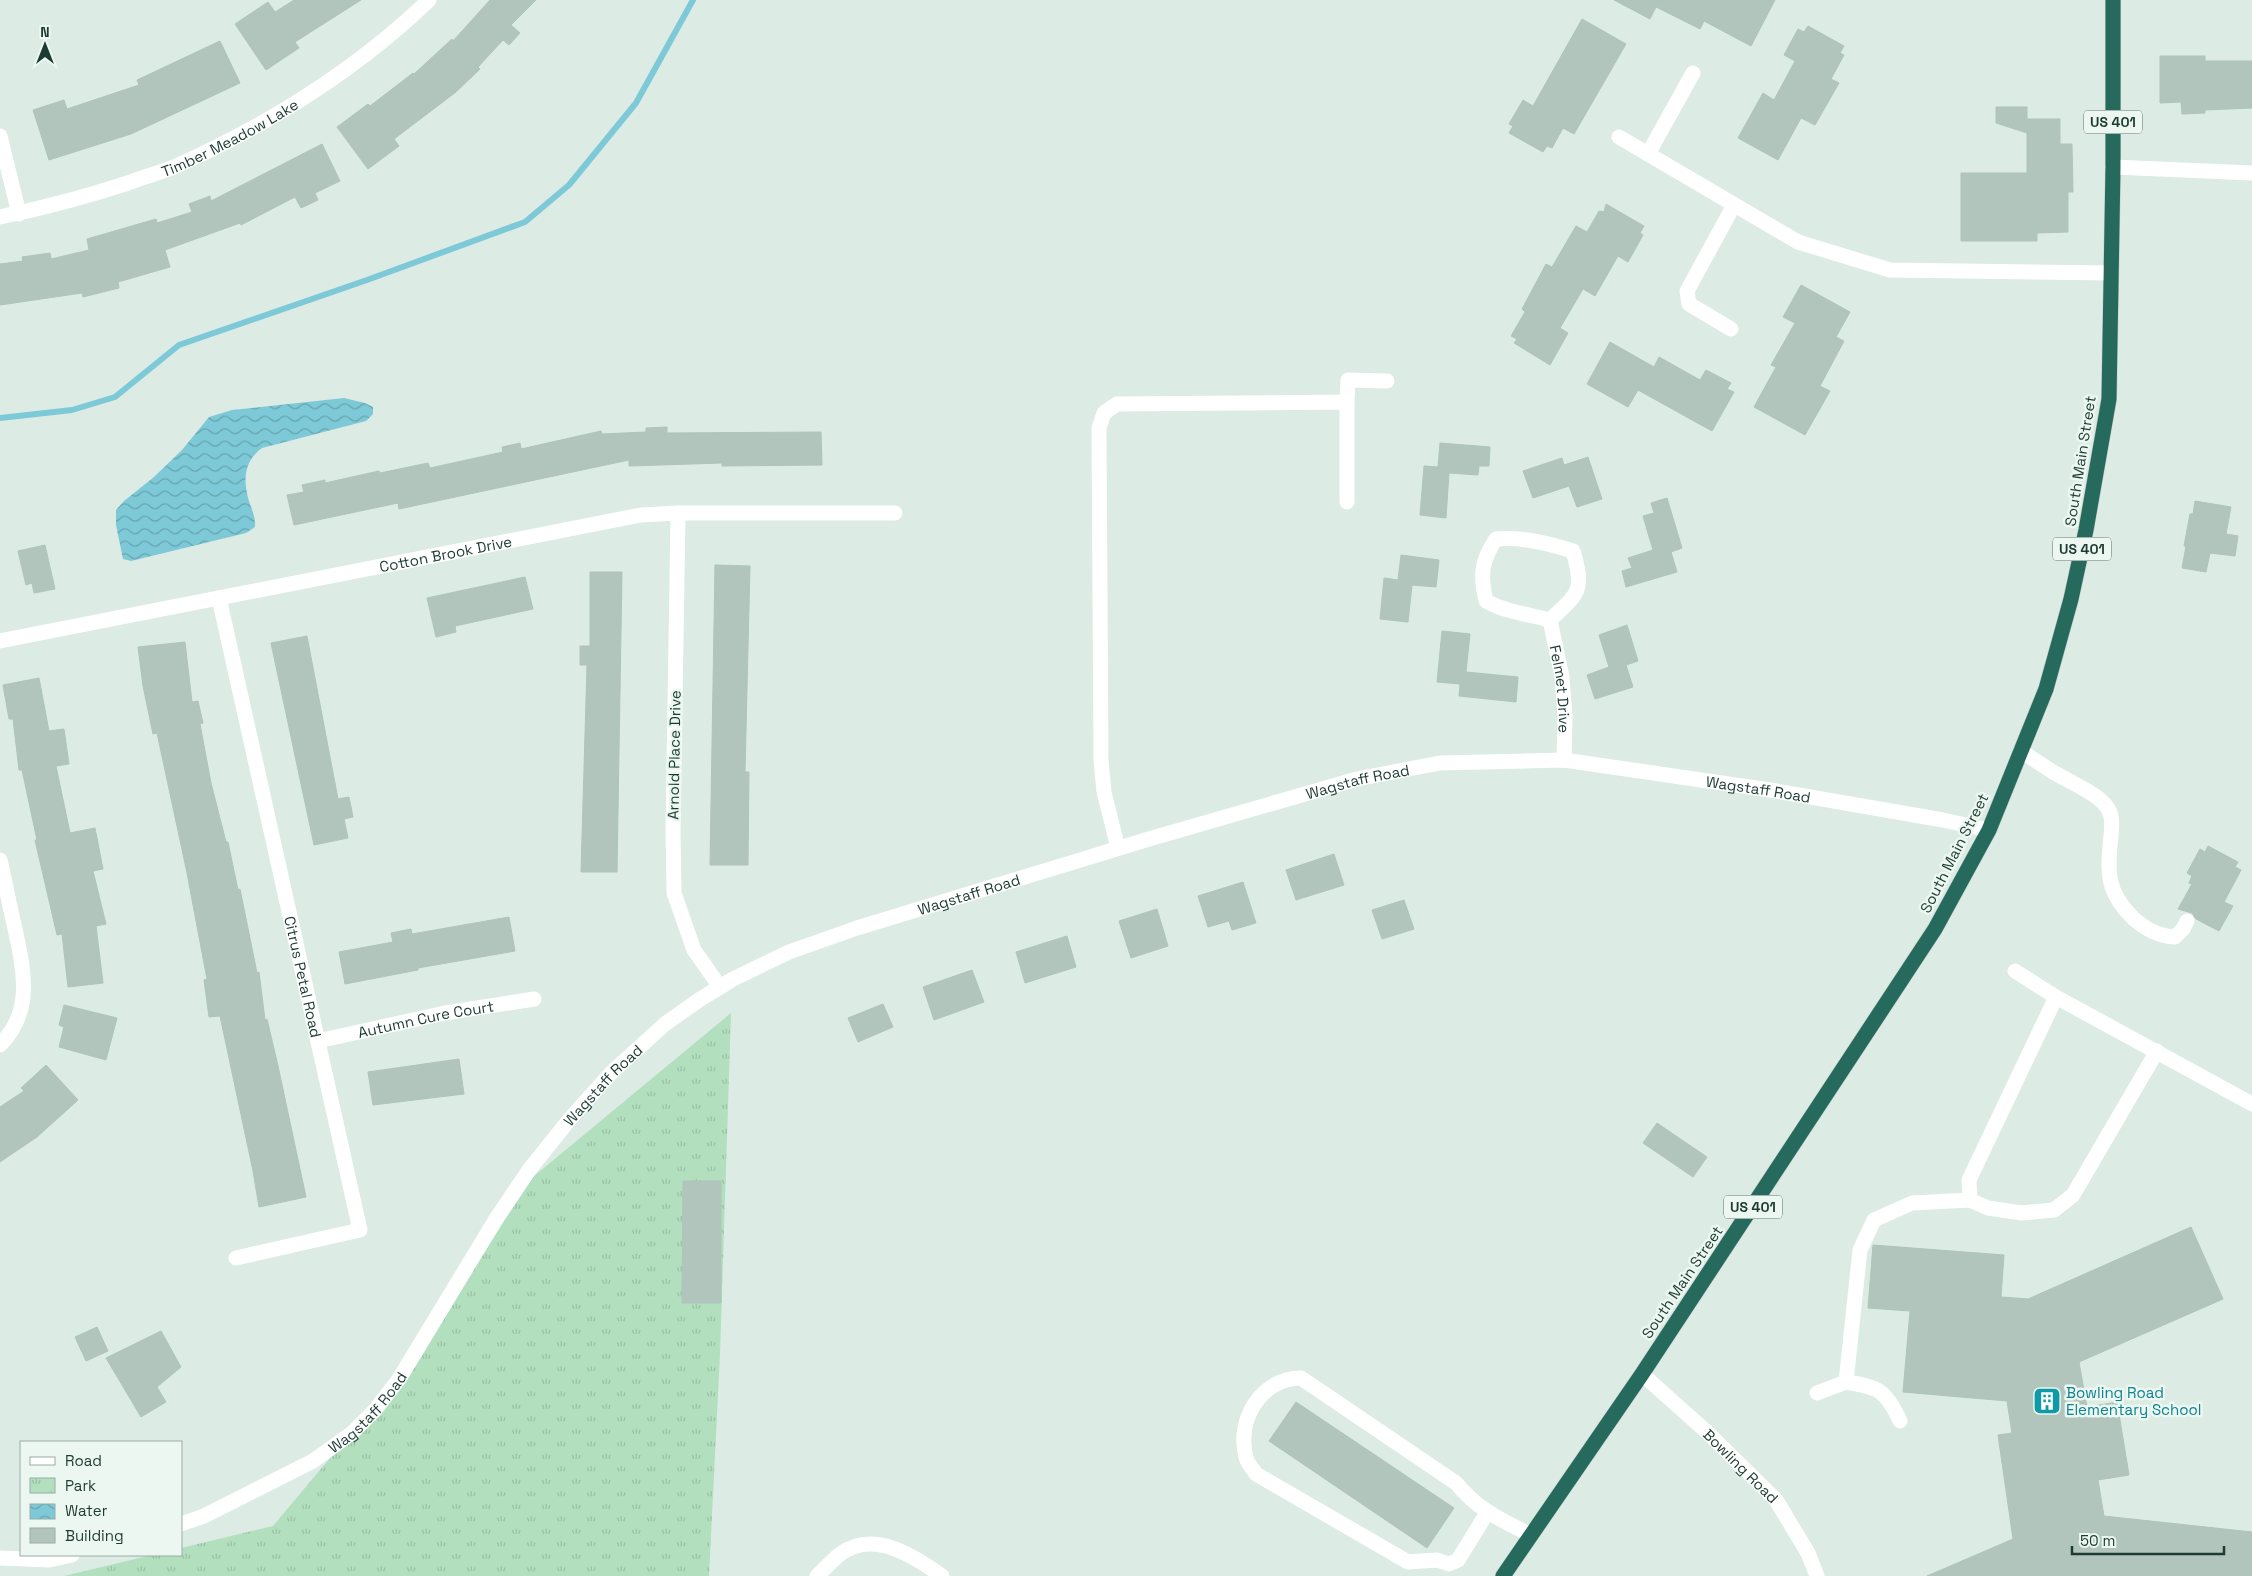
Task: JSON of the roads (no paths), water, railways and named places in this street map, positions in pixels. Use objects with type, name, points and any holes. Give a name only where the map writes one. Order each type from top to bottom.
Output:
[{"type":"highway","name":"South Main Street","points":[[1503,1576],[1642,1374],[1935,929],[1989,830],[2046,689],[2071,599],[2086,530],[2109,400],[2113,167],[2113,0]]},
{"type":"street","name":"Timber Meadow Lake","points":[[0,217],[83,198],[173,167],[259,124],[323,87],[395,33],[429,0]]},
{"type":"street","points":[[1648,154],[1693,73]]},
{"type":"street","points":[[0,136],[19,214]]},
{"type":"street","points":[[1619,137],[1798,242],[1890,270],[2111,273]]},
{"type":"street","points":[[2113,167],[2252,173]]},
{"type":"street","points":[[1731,329],[1690,304],[1687,291],[1734,205]]},
{"type":"street","points":[[1347,502],[1348,380],[1386,381]]},
{"type":"street","points":[[1118,848],[1104,792],[1101,760],[1098,428],[1104,413],[1117,404],[1347,402]]},
{"type":"street","name":"Cotton Brook Drive","points":[[0,641],[641,515],[678,513],[894,513]]},
{"type":"street","name":"Arnold Place Drive","points":[[678,513],[673,831],[674,893],[694,950],[720,987]]},
{"type":"street","points":[[1514,538],[1545,542],[1572,551],[1580,574],[1575,597],[1550,620],[1524,612],[1501,610],[1486,601],[1482,586],[1485,555],[1496,539],[1514,538]]},
{"type":"street","name":"Citrus Petal Road","points":[[219,598],[360,1230],[236,1258]]},
{"type":"street","name":"Felmet Drive","points":[[1550,620],[1562,677],[1565,716],[1564,760]]},
{"type":"street","points":[[2021,751],[2096,797],[2108,808],[2112,820],[2108,872],[2112,888],[2121,907],[2145,928],[2164,936],[2174,937],[2183,929],[2187,921]]},
{"type":"street","name":"Wagstaff Road","points":[[182,1524],[204,1516],[313,1461],[352,1434],[375,1410],[399,1379],[496,1219],[529,1170],[568,1120],[612,1072],[665,1024],[720,987],[789,952],[857,928],[1118,848],[1357,779],[1440,763],[1564,760],[1770,790],[1943,820],[1989,830]]},
{"type":"street","points":[[0,860],[24,971],[24,993],[18,1017],[6,1039],[0,1045]]},
{"type":"street","points":[[2015,971],[2056,997],[2252,1104]]},
{"type":"street","points":[[1970,1200],[1969,1180],[2056,997]]},
{"type":"street","name":"Autumn Cure Court","points":[[318,1041],[446,1014],[534,999]]},
{"type":"street","points":[[1846,1382],[1860,1250],[1874,1220],[1912,1203],[1970,1200],[1988,1208],[2022,1213],[2054,1210],[2073,1195],[2157,1051]]},
{"type":"street","name":"Bowling Road","points":[[1642,1374],[1708,1433],[1776,1500],[1808,1553],[1817,1576]]},
{"type":"street","points":[[1487,1513],[1458,1560],[1449,1564],[1437,1560],[1408,1562],[1256,1474],[1246,1459],[1244,1439],[1246,1419],[1256,1400],[1272,1385],[1288,1378],[1301,1378],[1459,1486],[1487,1513],[1531,1535]]},
{"type":"street","points":[[1817,1394],[1846,1382],[1871,1386],[1891,1400],[1900,1421]]},
{"type":"street","points":[[817,1576],[840,1554],[862,1543],[888,1546],[909,1553],[942,1576]]},
{"type":"street","points":[[0,1558],[49,1560],[67,1556]]},
{"type":"water","points":[[344,398],[373,407],[373,414],[366,421],[262,448],[253,457],[247,468],[246,486],[255,527],[246,533],[131,561],[123,559],[116,525],[116,510],[182,450],[209,417],[232,410]]},
{"type":"waterway","points":[[0,418],[72,410],[115,397],[179,345],[367,280],[525,222],[569,185],[636,103],[693,0]]},
{"type":"place","name":"Bowling Road Elementary School","points":[[2047,1401]]}]
